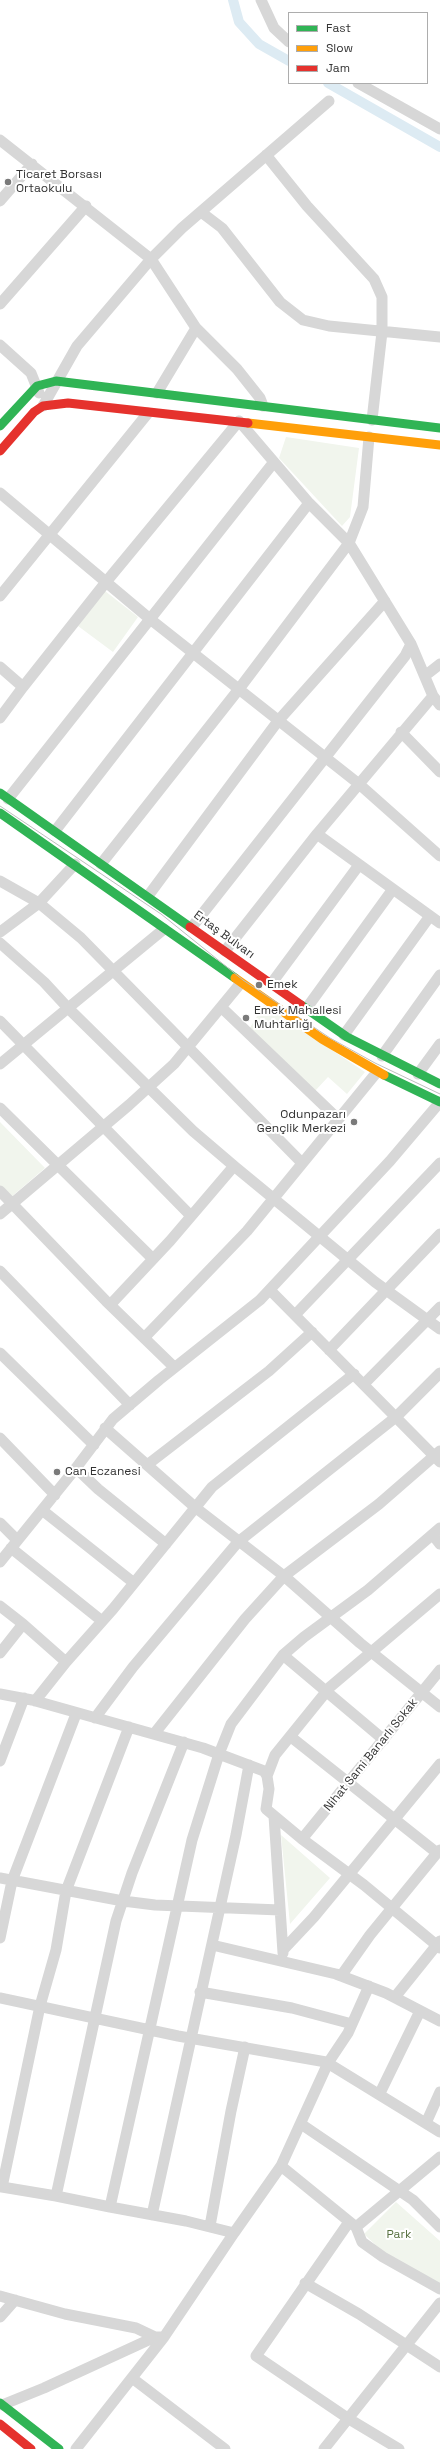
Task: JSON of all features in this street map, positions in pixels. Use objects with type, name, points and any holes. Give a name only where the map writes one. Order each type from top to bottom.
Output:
[{"type":"main road","points":[[0,426],[37,386],[56,381],[440,428]]},
{"type":"main road","points":[[0,451],[24,421],[43,406],[68,403],[148,413],[239,421],[440,445]]},
{"type":"main road","name":"Ertaş Bulvarı","points":[[4,796],[344,1035],[382,1056],[440,1084]]},
{"type":"main road","points":[[0,813],[75,864],[240,984],[322,1039],[377,1072],[440,1102]]},
{"type":"main road","points":[[1,2404],[59,2449]]},
{"type":"main road","points":[[0,2424],[31,2449]]},
{"type":"street","points":[[261,0],[274,28],[288,41]]},
{"type":"street","points":[[360,84],[440,129]]},
{"type":"street","points":[[43,406],[77,346],[151,259],[201,212],[329,101]]},
{"type":"street","points":[[0,140],[86,206],[151,259],[196,328],[237,369],[260,398],[263,406]]},
{"type":"street","points":[[266,155],[307,206],[374,279],[382,297],[382,332],[372,420]]},
{"type":"street","points":[[0,200],[32,164]]},
{"type":"street","points":[[0,304],[86,206]]},
{"type":"street","points":[[201,212],[222,228],[280,302],[303,320],[329,326],[440,337]]},
{"type":"street","points":[[156,393],[196,328]]},
{"type":"street","points":[[0,345],[31,373],[43,406]]},
{"type":"street","points":[[0,596],[148,413]]},
{"type":"street","points":[[0,718],[106,582],[239,421],[309,503],[349,543],[411,644],[426,675],[433,696],[440,705]]},
{"type":"street","points":[[101,864],[239,689],[349,543],[363,507],[369,437]]},
{"type":"street","points":[[4,796],[150,619],[274,462]]},
{"type":"street","points":[[0,493],[150,619],[359,784],[440,856]]},
{"type":"street","points":[[55,831],[309,503]]},
{"type":"street","points":[[148,896],[278,721],[385,601]]},
{"type":"street","points":[[192,927],[405,656],[411,644]]},
{"type":"street","points":[[426,675],[440,664]]},
{"type":"street","points":[[0,667],[23,687]]},
{"type":"street","points":[[226,951],[317,834],[401,732],[433,696]]},
{"type":"street","points":[[401,732],[440,772]]},
{"type":"street","points":[[317,834],[440,922]]},
{"type":"street","points":[[0,932],[39,903],[75,864]]},
{"type":"street","points":[[271,984],[359,865]]},
{"type":"street","points":[[0,881],[39,903],[81,938],[302,1162]]},
{"type":"street","points":[[306,1009],[393,889]]},
{"type":"street","points":[[344,1035],[430,916]]},
{"type":"street","points":[[0,1064],[164,929]]},
{"type":"street","points":[[0,943],[44,982],[68,1008],[193,1131],[273,1199],[386,1289],[429,1319],[440,1329]]},
{"type":"street","points":[[382,1056],[440,975]]},
{"type":"street","points":[[0,1214],[104,1126],[174,1064],[240,984]]},
{"type":"street","points":[[221,1007],[338,1119]]},
{"type":"street","points":[[0,1021],[191,1216]]},
{"type":"street","points":[[418,1074],[440,1044]]},
{"type":"street","points":[[144,1338],[246,1231],[377,1072]]},
{"type":"street","points":[[0,1562],[55,1495],[94,1445],[105,1428],[174,1367],[260,1300],[390,1161],[440,1102]]},
{"type":"street","points":[[0,1108],[59,1164],[121,1229],[153,1259]]},
{"type":"street","points":[[295,1315],[440,1163]]},
{"type":"street","points":[[110,1305],[153,1259],[234,1166]]},
{"type":"street","points":[[0,1191],[110,1305],[174,1367]]},
{"type":"street","points":[[329,1350],[440,1234]]},
{"type":"street","points":[[0,1271],[130,1405]]},
{"type":"street","points":[[154,1734],[245,1620],[284,1576],[361,1518],[438,1456],[396,1417],[270,1290]]},
{"type":"street","points":[[364,1384],[405,1340],[429,1319],[440,1306]]},
{"type":"street","points":[[147,1465],[269,1371],[312,1332]]},
{"type":"street","points":[[0,1353],[94,1445]]},
{"type":"street","points":[[95,1718],[133,1667],[238,1542],[396,1417],[440,1373]]},
{"type":"street","points":[[0,1761],[30,1700],[102,1621],[212,1487],[354,1374]]},
{"type":"street","points":[[105,1428],[196,1508],[238,1542],[284,1576],[370,1652],[440,1706]]},
{"type":"street","points":[[0,1438],[55,1495]]},
{"type":"street","points":[[76,1468],[98,1489],[166,1544]]},
{"type":"street","points":[[42,1510],[134,1583]]},
{"type":"street","points":[[0,1523],[14,1544],[102,1621]]},
{"type":"street","points":[[110,2207],[148,2029],[178,1906],[192,1840],[219,1754],[231,1724],[283,1655],[330,1617],[368,1590],[436,1532],[440,1544]]},
{"type":"street","points":[[267,1776],[275,1755],[326,1692],[347,1670],[401,1628],[440,1594]]},
{"type":"street","points":[[0,1606],[66,1662]]},
{"type":"street","points":[[0,1653],[23,1624]]},
{"type":"street","points":[[283,1655],[384,1740]]},
{"type":"street","name":"Nihat Sami Banarlı Sokak","points":[[302,1839],[440,1670]]},
{"type":"street","points":[[0,1694],[30,1700],[76,1714],[184,1742],[264,1771],[267,1776],[269,1788],[266,1809],[302,1839],[439,1944],[395,1997]]},
{"type":"street","points":[[0,1938],[12,1881],[76,1714]]},
{"type":"street","points":[[129,1727],[66,1891],[56,1950],[40,2006],[1,2186],[210,2226],[234,2233]]},
{"type":"street","points":[[291,1737],[439,1852],[392,1908],[341,1976]]},
{"type":"street","points":[[56,2196],[97,2017],[107,1962],[123,1901],[184,1742]]},
{"type":"street","points":[[283,1950],[314,1917],[440,1764]]},
{"type":"street","points":[[152,2215],[200,1992],[212,1945],[219,1906],[236,1835],[249,1765]]},
{"type":"street","points":[[274,1816],[283,1962]]},
{"type":"street","points":[[0,1878],[123,1901],[178,1906],[219,1906],[280,1910]]},
{"type":"street","points":[[212,1945],[341,1976],[395,1997],[440,2021]]},
{"type":"street","points":[[76,2449],[132,2378],[159,2337],[281,2166],[328,2063],[352,2024],[369,1986]]},
{"type":"street","points":[[200,1992],[292,2008],[352,2024]]},
{"type":"street","points":[[0,1998],[97,2017],[191,2038],[328,2063],[380,2093],[440,2132]]},
{"type":"street","points":[[380,2093],[420,2010]]},
{"type":"street","points":[[210,2226],[231,2111],[245,2047]]},
{"type":"street","points":[[426,2123],[440,2092]]},
{"type":"street","points":[[301,2124],[413,2200],[440,2227]]},
{"type":"street","points":[[399,2449],[349,2419],[256,2356],[305,2283],[352,2225],[399,2191],[440,2157]]},
{"type":"street","points":[[281,2166],[352,2225],[362,2242],[383,2257],[440,2289]]},
{"type":"street","points":[[305,2283],[359,2314],[440,2367]]},
{"type":"street","points":[[0,2296],[65,2314],[136,2328],[159,2337]]},
{"type":"street","points":[[0,2317],[15,2300]]},
{"type":"street","points":[[324,2449],[440,2303]]},
{"type":"street","points":[[1,2404],[44,2388],[159,2337]]},
{"type":"street","points":[[132,2378],[225,2449]]},
{"type":"green space","points":[[286,437],[359,448],[350,517],[342,526],[279,458]]},
{"type":"green space","points":[[105,591],[138,617],[113,652],[78,626]]},
{"type":"green space","points":[[264,1005],[365,1072],[347,1094],[328,1077],[315,1091],[248,1031]]},
{"type":"green space","points":[[0,1122],[45,1168],[10,1198],[0,1188]]},
{"type":"green space","points":[[281,1835],[330,1878],[290,1924]]},
{"type":"green space","name":"Park","points":[[396,2202],[440,2241],[440,2284],[384,2253],[364,2234]]},
{"type":"waterway","points":[[233,0],[239,22],[259,44],[288,60]]},
{"type":"waterway","points":[[330,84],[440,147]]},
{"type":"tram line","points":[[0,806],[161,914],[243,980],[330,1038],[375,1063],[440,1094]]},
{"type":"traffic: fast","points":[[0,426],[37,386],[56,381],[440,428]]},
{"type":"traffic: fast","points":[[0,793],[190,927]]},
{"type":"traffic: fast","points":[[0,813],[235,978]]},
{"type":"traffic: fast","points":[[301,1005],[347,1037],[440,1084]]},
{"type":"traffic: fast","points":[[384,1075],[440,1102]]},
{"type":"traffic: fast","points":[[0,2403],[59,2449]]},
{"type":"traffic: slow","points":[[248,423],[440,445]]},
{"type":"traffic: slow","points":[[235,978],[322,1039],[384,1075]]},
{"type":"traffic: jam","points":[[0,451],[34,412],[43,406],[68,403],[248,423]]},
{"type":"traffic: jam","points":[[190,927],[301,1005]]},
{"type":"traffic: jam","points":[[0,2424],[31,2449]]},
{"type":"place","name":"Ticaret Borsası Ortaokulu","points":[[8,182]]},
{"type":"place","name":"Emek","points":[[259,985]]},
{"type":"place","name":"Emek Mahallesi Muhtarlığı","points":[[246,1018]]},
{"type":"place","name":"Odunpazarı Gençlik Merkezi","points":[[354,1122]]},
{"type":"place","name":"Can Eczanesi","points":[[57,1472]]}]
